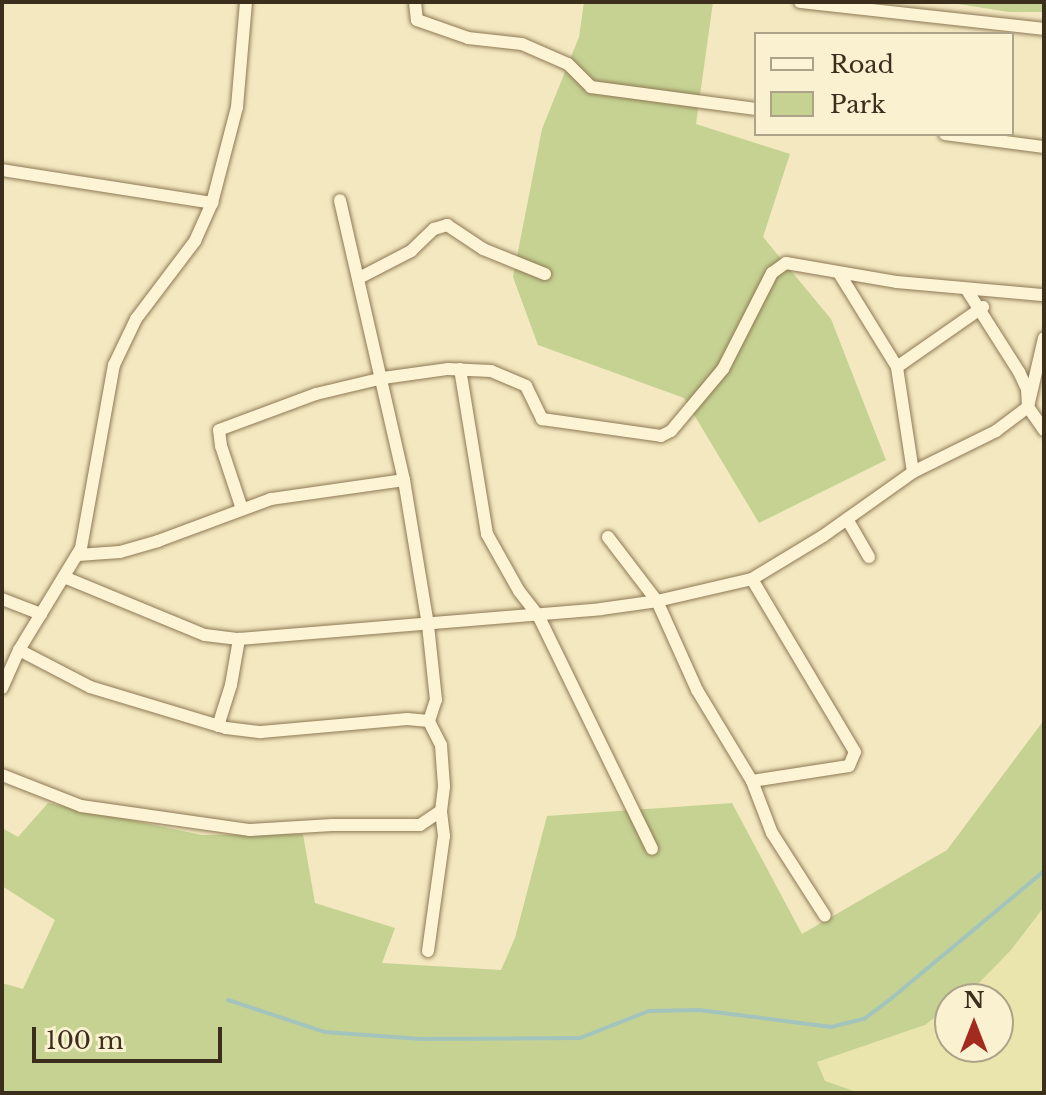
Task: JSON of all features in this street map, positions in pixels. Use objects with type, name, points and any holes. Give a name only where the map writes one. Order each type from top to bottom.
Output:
[{"type":"street","points":[[2,687],[19,650],[78,555],[85,537],[114,365],[136,319],[195,241],[212,203],[237,107],[246,2]]},
{"type":"street","points":[[415,2],[417,20],[468,38],[522,44],[568,64],[591,87],[754,109]]},
{"type":"street","points":[[800,2],[1044,29]]},
{"type":"street","points":[[960,136],[1044,147]]},
{"type":"street","points":[[2,170],[212,203]]},
{"type":"street","points":[[340,200],[383,378],[428,625],[436,700],[429,721],[441,745],[444,836],[428,951]]},
{"type":"street","points":[[359,278],[411,251],[434,229],[447,225],[483,249],[545,274]]},
{"type":"street","points":[[242,509],[221,446],[219,430],[316,394],[383,378],[460,369],[515,378],[526,386],[542,419],[661,436],[671,431],[723,369],[778,266],[794,262],[839,273],[967,290],[1044,295]]},
{"type":"street","points":[[839,273],[897,367],[913,472]]},
{"type":"street","points":[[967,290],[1019,372],[1027,389],[1028,407],[1044,430]]},
{"type":"street","points":[[897,367],[981,308]]},
{"type":"street","points":[[64,577],[205,635],[239,639],[538,615],[657,601],[752,579],[847,519],[913,472],[996,431],[1028,407],[1044,338]]},
{"type":"street","points":[[460,369],[487,534],[519,591],[538,615],[652,849]]},
{"type":"street","points":[[78,555],[120,552],[297,493],[404,480]]},
{"type":"street","points":[[847,519],[869,557]]},
{"type":"street","points":[[608,537],[657,601],[697,690],[752,781],[772,833],[825,916]]},
{"type":"street","points":[[752,579],[855,752],[849,766],[752,781]]},
{"type":"street","points":[[2,599],[41,614]]},
{"type":"street","points":[[218,726],[233,677],[239,639]]},
{"type":"street","points":[[19,650],[90,687],[218,726],[261,732],[407,719],[429,721]]},
{"type":"street","points":[[2,775],[81,806],[250,830],[332,825],[420,825],[441,811]]},
{"type":"shaded area","points":[[1044,907],[1044,1093],[860,1093],[824,1081],[817,1062],[925,1025],[934,1018],[934,1063],[1014,1063],[1014,983],[976,983],[1011,950]]},
{"type":"green space","points":[[584,2],[713,2],[696,124],[790,154],[763,237],[831,319],[886,460],[759,523],[684,398],[538,345],[513,277],[542,129],[579,37]]},
{"type":"green space","points":[[946,2],[1044,2],[1044,12],[1009,12]]},
{"type":"green space","points":[[1044,720],[1044,907],[1011,950],[979,983],[934,983],[934,1018],[925,1025],[817,1062],[825,1081],[860,1093],[2,1093],[2,983],[23,989],[55,920],[2,886],[2,828],[18,837],[48,803],[202,835],[303,834],[315,903],[395,928],[382,963],[501,970],[515,938],[547,816],[732,803],[802,934],[947,850]]},
{"type":"waterway","points":[[228,1000],[325,1032],[421,1039],[580,1038],[649,1011],[699,1010],[831,1027],[864,1019],[1044,871]]}]
